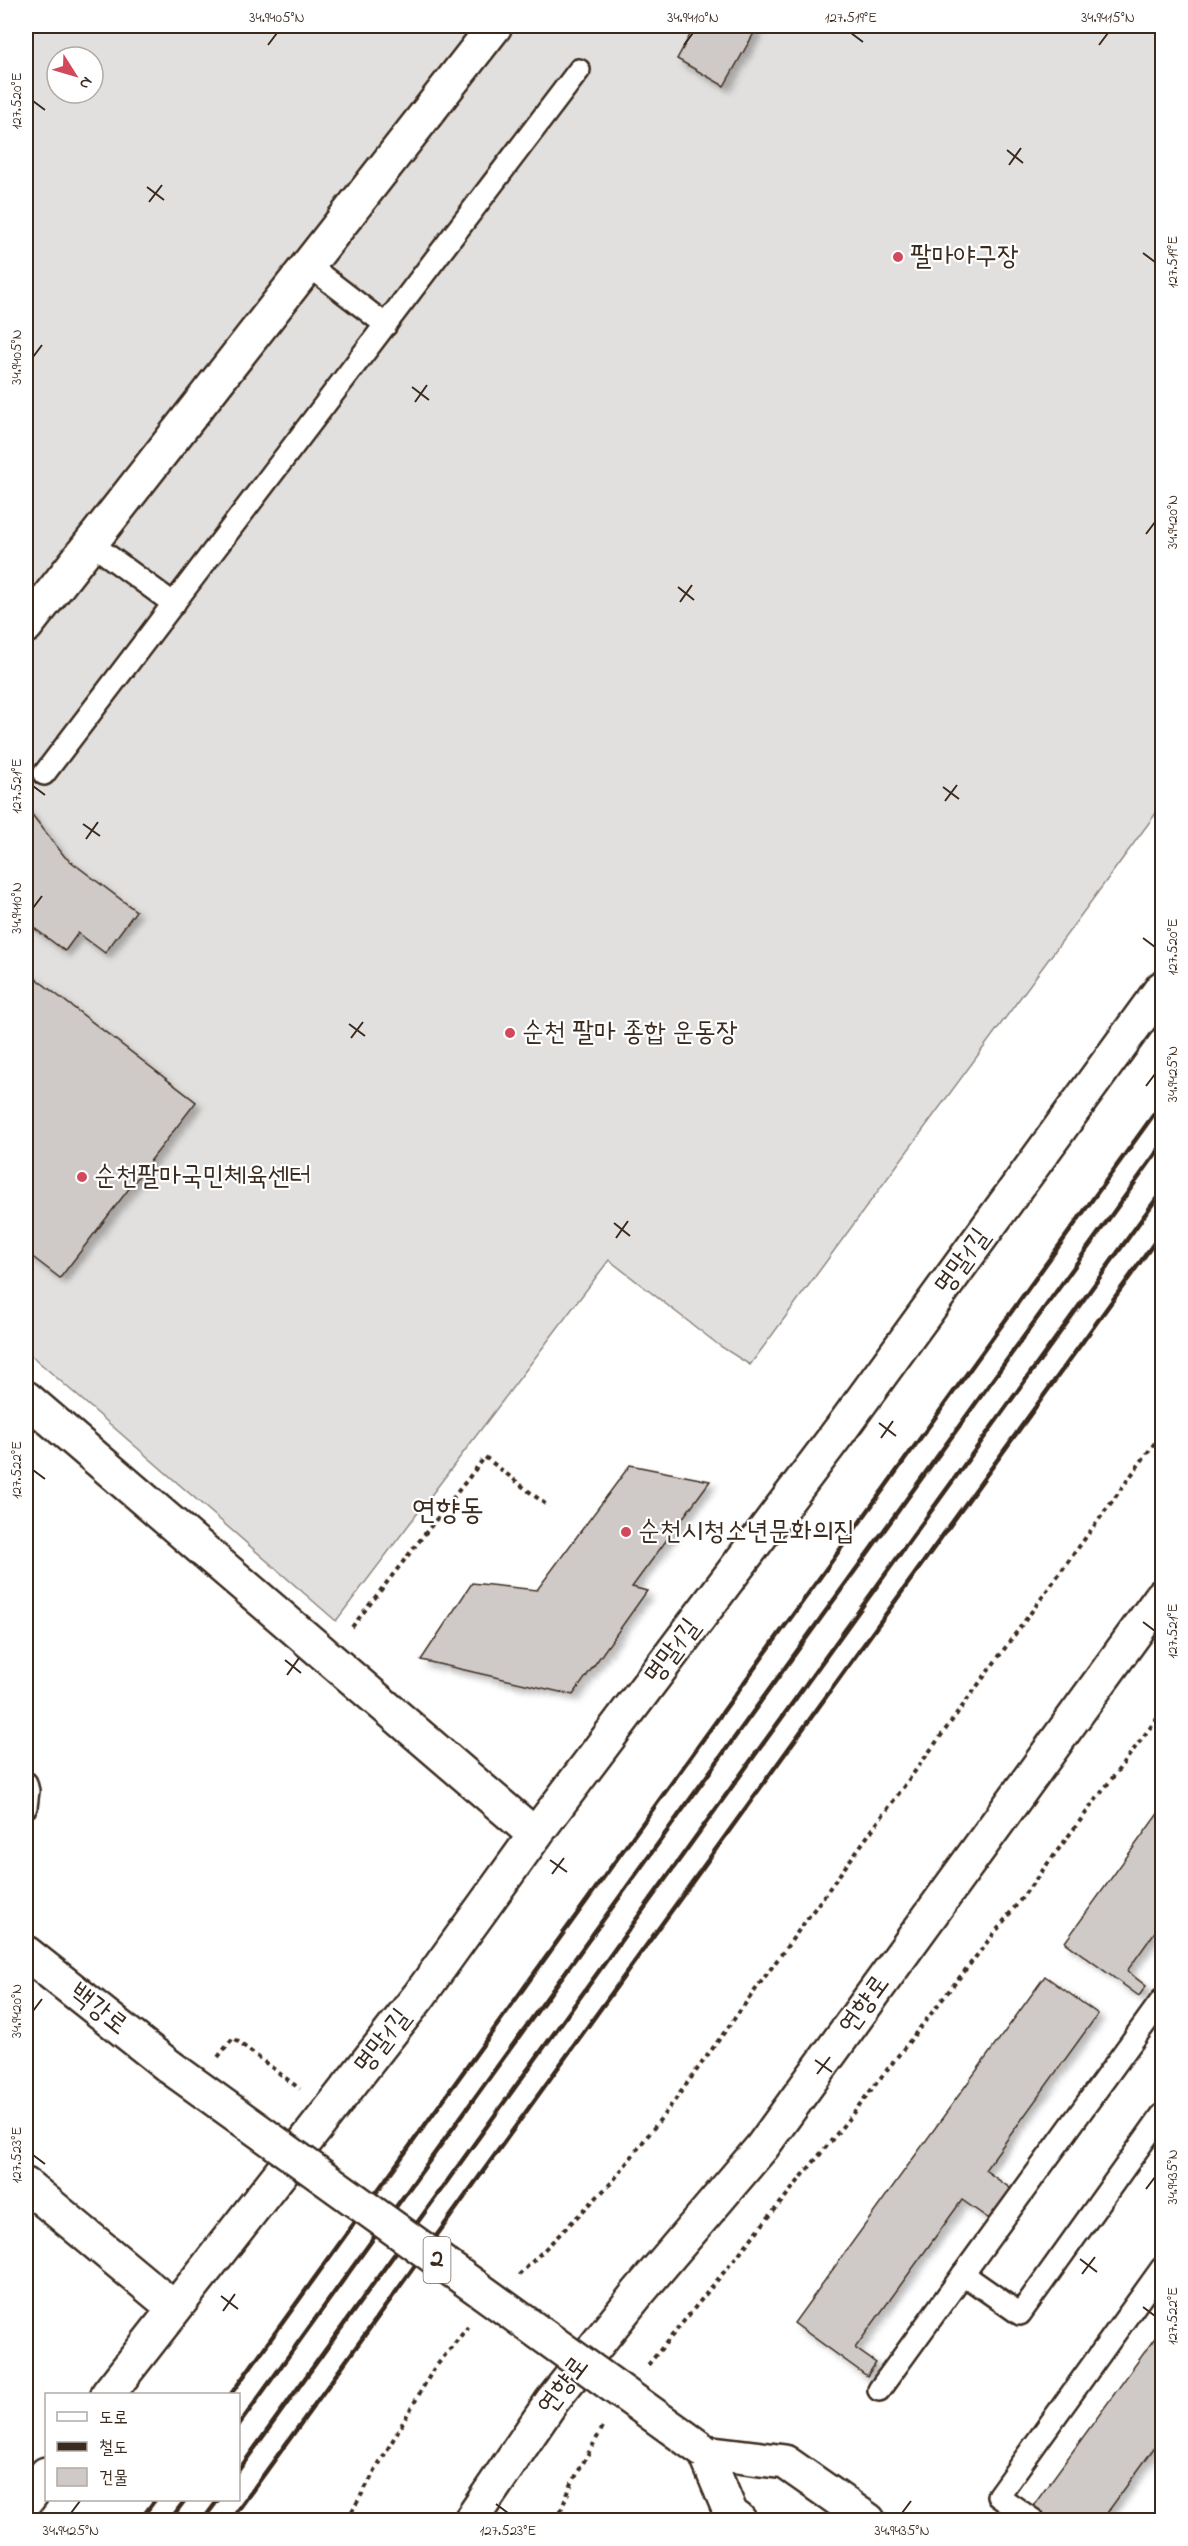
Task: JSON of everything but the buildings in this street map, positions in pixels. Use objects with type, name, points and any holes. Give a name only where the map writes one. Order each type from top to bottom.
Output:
[{"type":"street","points":[[26,626],[495,26]]},
{"type":"street","name":"명말1길","points":[[109,2393],[419,1996],[535,1835],[841,1429],[1162,988]]},
{"type":"street","points":[[26,1398],[535,1835]]},
{"type":"street","name":"연향로","points":[[471,2520],[552,2401],[637,2294],[762,2147],[1162,1596]]},
{"type":"street","name":"백강로","points":[[26,1953],[182,2077]]},
{"type":"street","name":"2","points":[[182,2077],[705,2452],[785,2463],[868,2520]]},
{"type":"street","points":[[26,2185],[174,2308]]},
{"type":"street","points":[[705,2452],[731,2514],[739,2520]]},
{"type":"street","points":[[26,2501],[45,2475]]},
{"type":"lane","points":[[44,774],[579,70]]},
{"type":"lane","points":[[308,265],[386,325]]},
{"type":"lane","points":[[92,544],[174,604]]},
{"type":"lane","points":[[26,1783],[28,1791],[26,1807]]},
{"type":"lane","points":[[879,2390],[1162,2000]]},
{"type":"lane","points":[[963,2274],[1020,2314],[1162,2115]]},
{"type":"lane","points":[[1033,2520],[998,2496],[1162,2268]]},
{"type":"path","points":[[518,2275],[613,2181],[672,2104],[1162,1433]]},
{"type":"path","points":[[329,1656],[485,1457],[549,1507]]},
{"type":"path","points":[[645,2368],[850,2118],[1011,1913],[1162,1712]]},
{"type":"path","points":[[182,2077],[233,2038],[329,2112]]},
{"type":"path","points":[[347,2520],[433,2370],[470,2325]]},
{"type":"path","points":[[557,2520],[572,2483],[606,2422]]},
{"type":"shaded area","name":"순천 팔마 종합 운동장","points":[[26,26],[1162,26],[1162,805],[750,1365],[720,1346],[609,1260],[336,1621],[26,1351]]},
{"type":"railway","points":[[232,2393],[1162,1103]]},
{"type":"railway","points":[[240,2423],[1162,1145]]},
{"type":"railway","points":[[240,2468],[1162,1191]]},
{"type":"railway","points":[[231,2520],[1162,1232]]},
{"type":"railway","points":[[140,2520],[154,2501]]},
{"type":"railway","points":[[170,2520],[184,2501]]},
{"type":"railway","points":[[203,2520],[217,2501]]},
{"type":"place","name":"팔마야구장","points":[[898,257]]},
{"type":"place","name":"순천 팔마 종합 운동장","points":[[510,1033]]},
{"type":"place","name":"순천팔마국민체육센터","points":[[82,1177]]},
{"type":"place","name":"순천시청소년문화의집","points":[[626,1532]]},
{"type":"district","name":"연향동","points":[[448,1512]]}]
